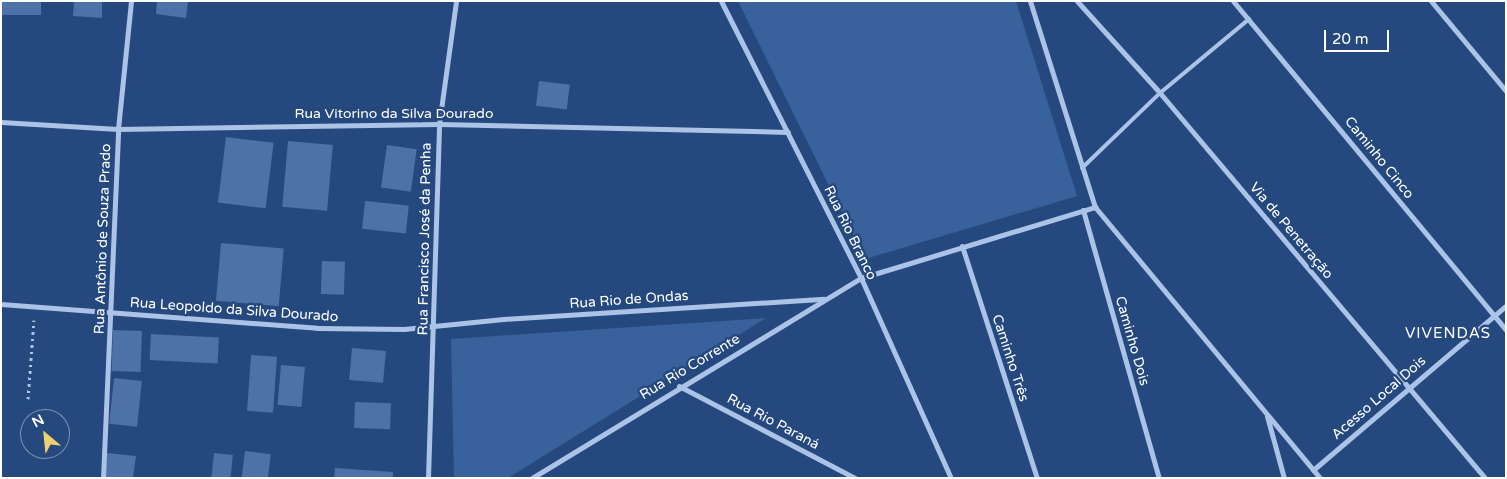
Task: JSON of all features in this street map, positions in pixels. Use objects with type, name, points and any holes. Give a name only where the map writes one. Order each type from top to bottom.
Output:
[{"type":"street","name":"Rua Antônio de Souza Prado","points":[[104,478],[113,313],[118,128],[131,1]]},
{"type":"street","name":"Rua Francisco José da Penha","points":[[428,478],[435,328],[439,124],[456,1]]},
{"type":"street","name":"Rua Rio Branco","points":[[721,1],[861,278],[951,478]]},
{"type":"street","points":[[1030,1],[1095,206],[1320,478]]},
{"type":"street","name":"Via de Penetração","points":[[1077,1],[1160,93],[1407,388],[1485,478]]},
{"type":"street","name":"Caminho Cinco","points":[[1233,1],[1506,330]]},
{"type":"street","points":[[1431,1],[1506,91]]},
{"type":"street","name":"Rua Vitorino da Silva Dourado","points":[[1,122],[118,128],[439,124],[788,132]]},
{"type":"street","name":"Rua Rio Corrente","points":[[532,478],[680,386],[861,278],[1095,206]]},
{"type":"street","name":"Caminho Dois","points":[[1083,210],[1159,478]]},
{"type":"street","name":"Caminho Três","points":[[962,246],[1036,478]]},
{"type":"street","name":"Rua Rio de Ondas","points":[[435,328],[503,319],[824,299]]},
{"type":"street","name":"Rua Leopoldo da Silva Dourado","points":[[1,304],[317,328],[435,328]]},
{"type":"street","name":"Acesso Local Dois","points":[[1313,470],[1407,388],[1506,306]]},
{"type":"street","name":"Rua Rio Paraná","points":[[680,386],[855,478]]},
{"type":"street","points":[[1266,412],[1284,478]]},
{"type":"lane","points":[[1082,168],[1160,93],[1249,19]]},
{"type":"path","points":[[28,399],[35,307]]},
{"type":"shaded area","points":[[738,1],[1016,1],[1077,196],[865,259]]},
{"type":"shaded area","points":[[766,318],[508,478],[454,478],[451,339]]},
{"type":"building","points":[[2,1],[41,1],[41,15],[2,15]]},
{"type":"building","points":[[74,1],[102,1],[102,18],[73,16]]},
{"type":"building","points":[[157,1],[188,1],[186,18],[156,14]]},
{"type":"building","points":[[539,81],[570,85],[567,110],[536,106]]},
{"type":"building","points":[[226,137],[274,143],[266,208],[218,203]]},
{"type":"building","points":[[288,141],[333,145],[327,211],[282,207]]},
{"type":"building","points":[[387,145],[417,149],[411,192],[381,188]]},
{"type":"building","points":[[365,201],[409,206],[406,233],[362,229]]},
{"type":"building","points":[[221,243],[284,248],[279,306],[216,301]]},
{"type":"building","points":[[322,261],[345,262],[344,295],[321,294]]},
{"type":"building","points":[[113,330],[142,331],[141,372],[112,371]]},
{"type":"building","points":[[151,334],[219,338],[218,364],[150,360]]},
{"type":"building","points":[[352,348],[386,351],[383,383],[349,380]]},
{"type":"building","points":[[251,355],[277,357],[273,413],[247,411]]},
{"type":"building","points":[[281,365],[305,367],[301,407],[278,405]]},
{"type":"building","points":[[114,378],[142,381],[137,427],[109,424]]},
{"type":"building","points":[[355,402],[391,403],[390,429],[354,428]]},
{"type":"building","points":[[245,451],[271,454],[268,478],[242,478]]},
{"type":"building","points":[[107,453],[136,456],[133,478],[105,478]]},
{"type":"building","points":[[214,453],[233,455],[230,478],[211,478]]},
{"type":"building","points":[[335,468],[393,472],[393,478],[334,478]]},
{"type":"district","name":"VIVENDAS","points":[[1448,334]]}]
